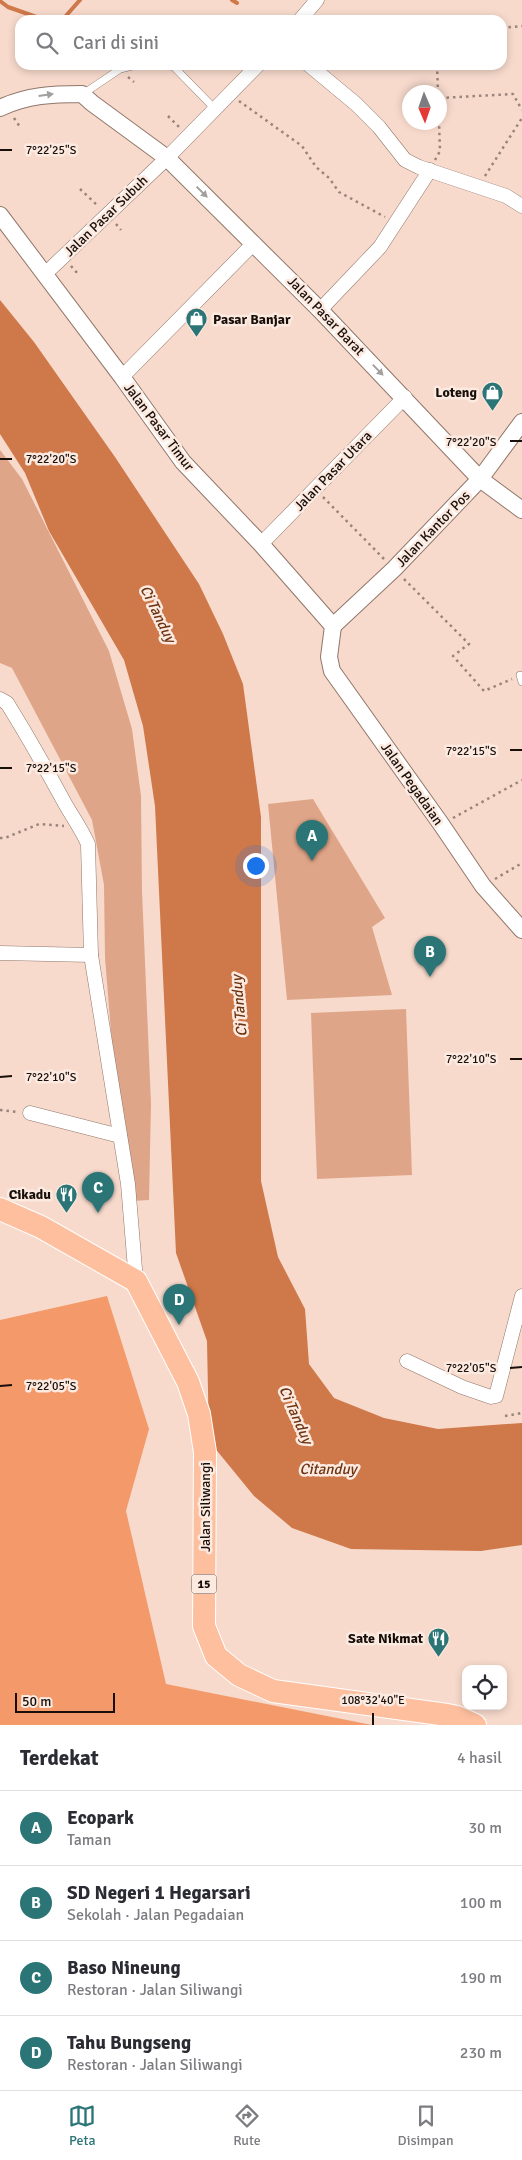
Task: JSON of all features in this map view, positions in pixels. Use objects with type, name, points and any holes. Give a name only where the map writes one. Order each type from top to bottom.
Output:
[{"type":"highway","points":[[0,1209],[40,1227],[136,1281]]},
{"type":"highway","name":"Jalan Siliwangi","points":[[136,1281],[188,1382],[199,1414],[206,1472],[204,1626],[216,1656],[239,1675],[273,1691],[296,1696],[447,1715],[466,1720],[475,1725]]},
{"type":"street","points":[[304,15],[317,0]]},
{"type":"street","name":"Jalan Pasar Subuh","points":[[45,274],[167,158],[253,70]]},
{"type":"street","points":[[315,70],[356,104],[379,127],[405,160],[419,167],[506,196],[522,206]]},
{"type":"street","points":[[0,108],[19,99],[55,94],[82,94]]},
{"type":"street","name":"Jalan Pasar Barat","points":[[82,94],[92,104],[167,158],[254,243],[405,397],[480,479],[522,510]]},
{"type":"street","points":[[320,310],[380,247],[430,170]]},
{"type":"street","name":"Jalan Pasar Timur","points":[[0,215],[122,377],[183,462],[261,544],[333,626]]},
{"type":"street","points":[[122,377],[254,243]]},
{"type":"street","name":"Jalan Pasar Utara","points":[[261,544],[316,490],[405,397]]},
{"type":"street","name":"Jalan Kantor Pos","points":[[333,626],[394,569],[480,479],[522,422]]},
{"type":"street","name":"Jalan Pegadaian","points":[[333,626],[329,657],[332,671],[441,824],[482,886],[522,930]]},
{"type":"street","points":[[0,698],[7,703],[43,762],[88,844],[91,955],[128,1184],[136,1281]]},
{"type":"street","points":[[0,953],[91,955]]},
{"type":"street","points":[[30,1113],[120,1136]]},
{"type":"street","points":[[407,1361],[462,1387],[491,1397],[496,1396],[522,1296]]},
{"type":"lane","points":[[82,94],[118,70]]},
{"type":"lane","points":[[177,70],[216,109]]},
{"type":"path","points":[[507,28],[522,26]]},
{"type":"path","points":[[437,70],[438,85]]},
{"type":"path","points":[[447,98],[514,94],[522,110]]},
{"type":"path","points":[[229,95],[302,146],[316,167],[329,178],[339,192],[396,222]]},
{"type":"path","points":[[479,186],[522,118]]},
{"type":"path","points":[[430,170],[440,151],[439,130]]},
{"type":"path","points":[[316,490],[469,644],[453,656],[484,691],[521,678]]},
{"type":"path","points":[[441,824],[522,780]]},
{"type":"path","points":[[0,838],[5,838],[39,824],[80,827]]},
{"type":"path","points":[[482,886],[522,863]]},
{"type":"path","points":[[0,1110],[30,1113]]},
{"type":"path","points":[[505,1416],[522,1413]]},
{"type":"shaded area","points":[[0,450],[22,479],[109,651],[132,729],[141,796],[142,891],[151,1104],[149,1200],[132,1201],[112,1044],[105,958],[104,885],[92,820],[12,668],[0,663]]},
{"type":"shaded area","points":[[313,799],[385,918],[372,927],[392,995],[287,1000],[268,804]]},
{"type":"shaded area","points":[[406,1009],[412,1175],[317,1179],[311,1013]]},
{"type":"shaded area","points":[[107,1296],[149,1429],[126,1511],[166,1684],[372,1725],[0,1725],[0,1320]]},
{"type":"water","name":"Citanduy","points":[[0,300],[34,342],[115,457],[199,584],[223,634],[243,684],[261,817],[261,1181],[278,1257],[305,1309],[309,1364],[334,1398],[384,1418],[438,1429],[522,1423],[522,1545],[481,1551],[351,1549],[292,1528],[254,1496],[209,1441],[207,1341],[176,1253],[155,806],[143,726],[124,660],[49,531],[25,473],[0,434]]},
{"type":"waterway","points":[[67,15],[80,0]]},
{"type":"waterway","points":[[232,0],[237,3]]},
{"type":"waterway","points":[[0,1],[8,7],[31,15]]},
{"type":"place","name":"Pasar Banjar","points":[[197,338]]},
{"type":"place","name":"Loteng","points":[[493,411]]},
{"type":"place","name":"Ecopark","points":[[312,861]]},
{"type":"place","name":"SD Negeri 1 Hegarsari","points":[[430,977]]},
{"type":"place","name":"Cikadu","points":[[67,1213]]},
{"type":"place","name":"Baso Nineung","points":[[98,1213]]},
{"type":"place","name":"Tahu Bungseng","points":[[179,1325]]},
{"type":"place","name":"Sate Nikmat","points":[[439,1657]]},
{"type":"water label","name":"Ci Tanduy","points":[[158,614]]},
{"type":"water label","name":"Ci Tanduy","points":[[239,1006]]},
{"type":"water label","name":"Ci Tanduy","points":[[296,1415]]}]
